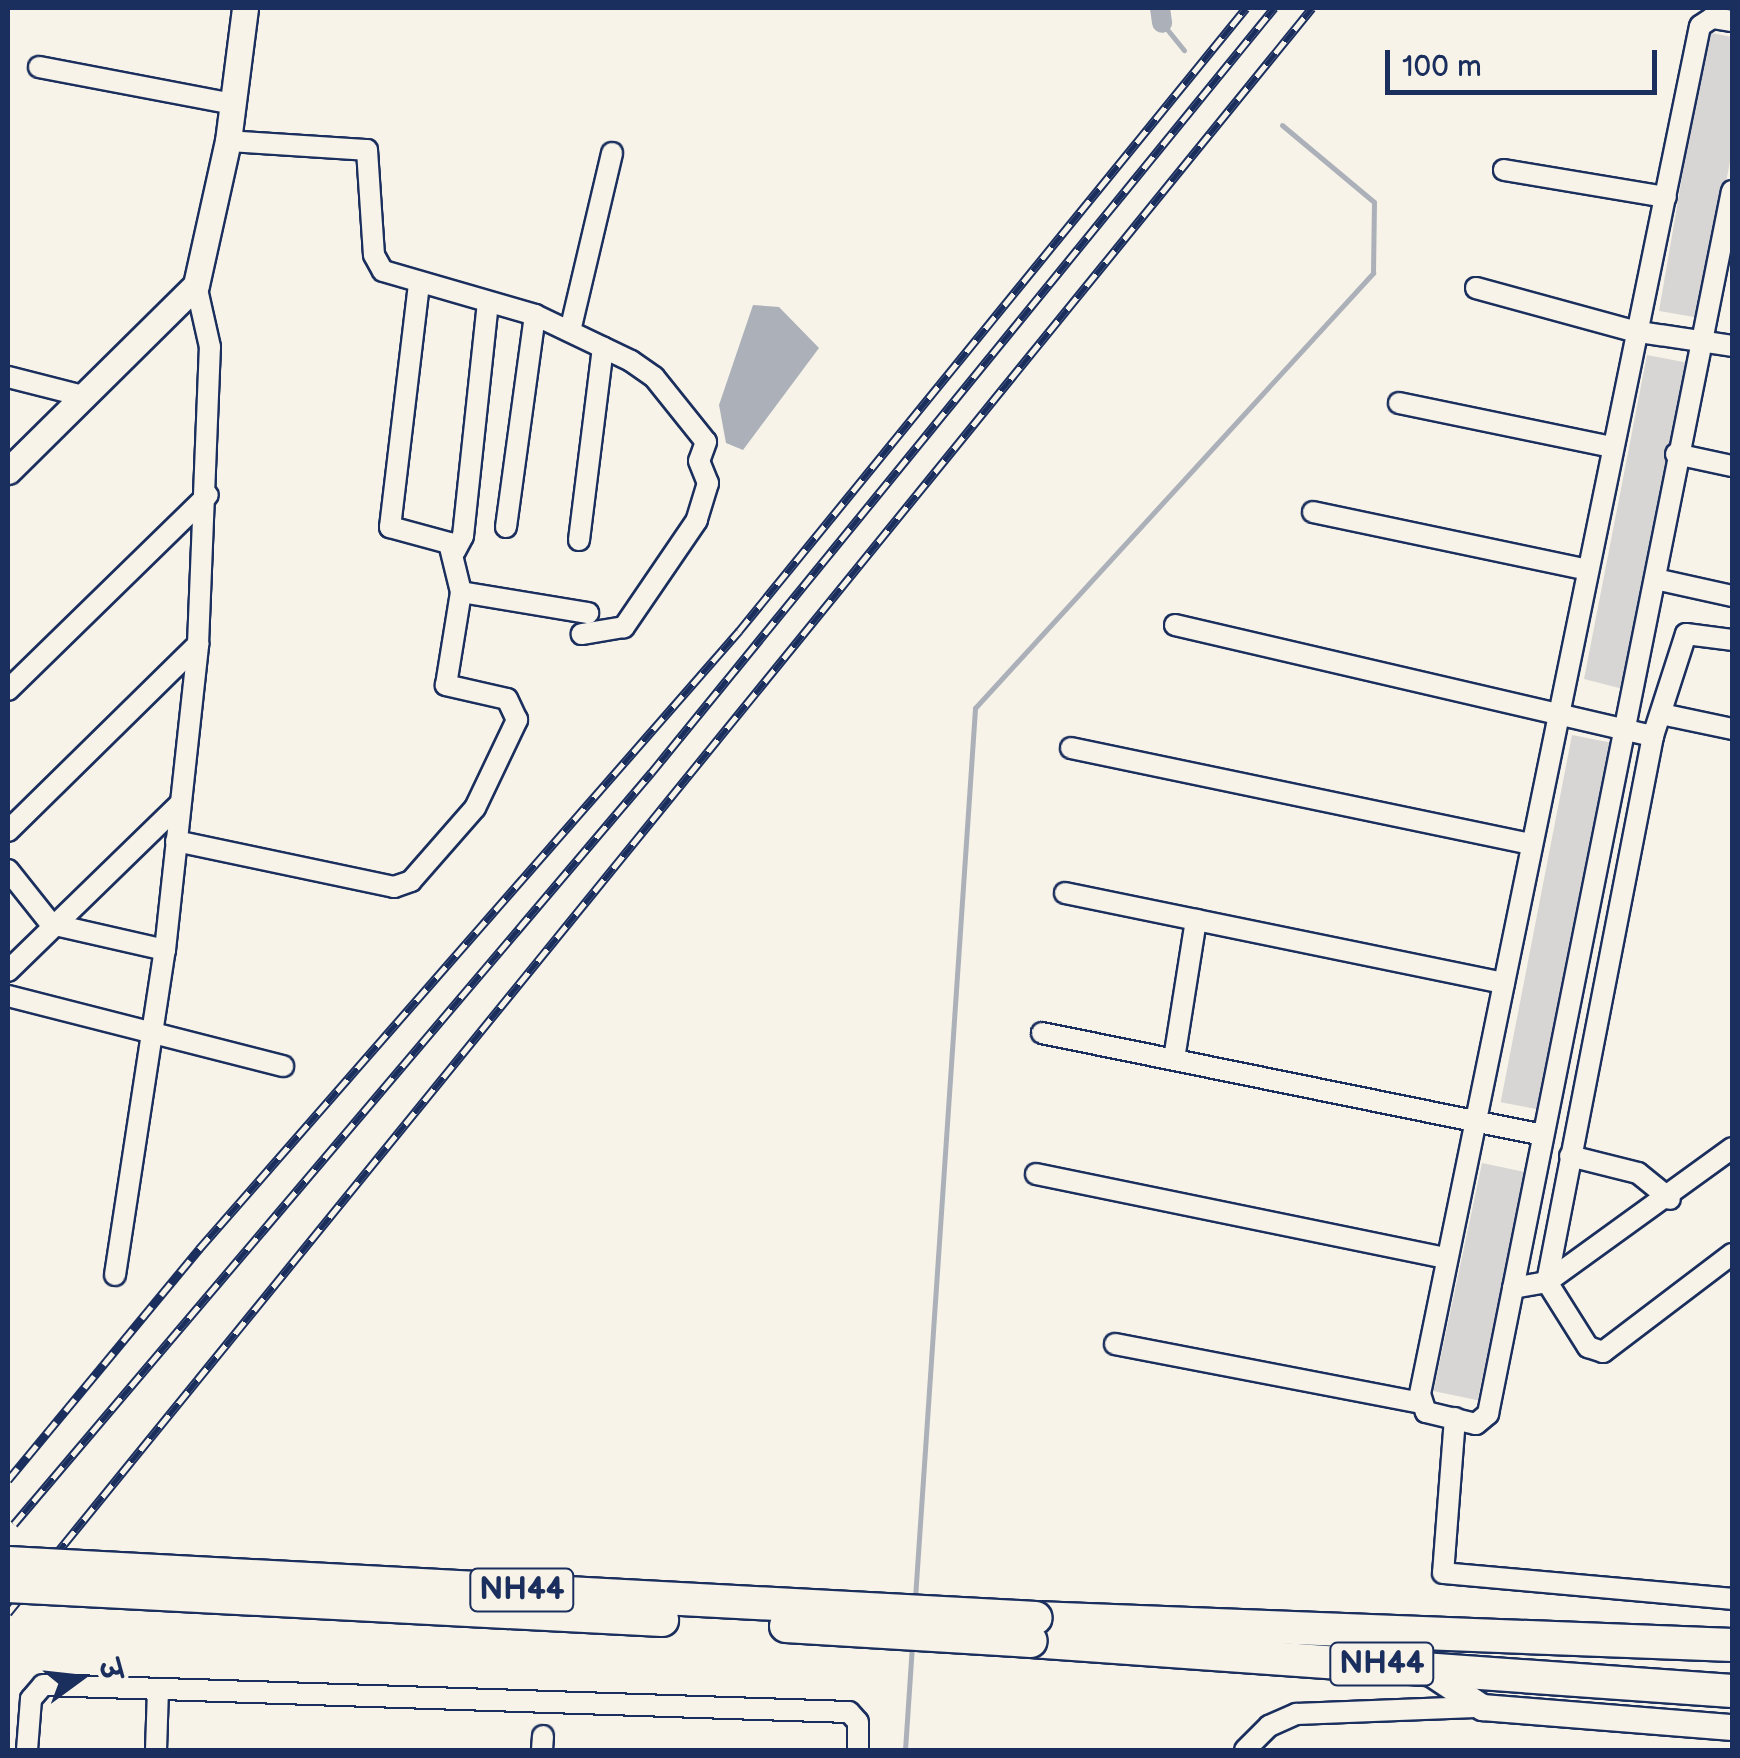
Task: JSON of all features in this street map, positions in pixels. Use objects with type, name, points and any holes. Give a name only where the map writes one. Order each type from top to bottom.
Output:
[{"type":"highway","name":"NH44","points":[[8,1562],[1033,1630],[1732,1691]]},
{"type":"highway","name":"NH44","points":[[8,1586],[1033,1630],[1732,1646]]},
{"type":"street","points":[[115,1275],[165,950],[198,644],[208,495],[210,347],[196,286],[228,141],[245,8]]},
{"type":"street","points":[[1719,16],[1700,26],[1666,197],[1633,331],[1420,1403],[1426,1412],[1476,1424],[1488,1414],[1676,454],[1704,341],[1731,204]]},
{"type":"street","points":[[39,68],[232,104]]},
{"type":"street","points":[[228,141],[367,150],[376,263],[393,277],[535,314],[603,348],[654,377],[706,442],[699,462],[708,483],[697,520],[624,627],[585,623],[461,592]]},
{"type":"street","points":[[570,331],[612,153]]},
{"type":"street","points":[[1504,170],[1666,197]]},
{"type":"street","points":[[176,841],[394,887],[411,881],[474,808],[517,720],[507,699],[446,685],[461,592],[455,550],[449,543],[393,530],[389,522],[419,284]]},
{"type":"street","points":[[8,470],[196,286]]},
{"type":"street","points":[[1476,288],[1633,331],[1732,346]]},
{"type":"street","points":[[455,550],[464,536],[488,302]]},
{"type":"street","points":[[506,527],[535,314]]},
{"type":"street","points":[[579,540],[603,348]]},
{"type":"street","points":[[8,377],[83,396]]},
{"type":"street","points":[[1400,403],[1611,447]]},
{"type":"street","points":[[1676,454],[1732,466]]},
{"type":"street","points":[[8,690],[208,495]]},
{"type":"street","points":[[1312,512],[1588,570]]},
{"type":"street","points":[[1654,579],[1732,596]]},
{"type":"street","points":[[1175,625],[1624,726],[1652,736]]},
{"type":"street","points":[[1732,640],[1686,634],[1652,736],[1547,1282],[1588,1347],[1603,1352],[1732,1254]]},
{"type":"street","points":[[8,830],[198,644]]},
{"type":"street","points":[[1661,714],[1732,730]]},
{"type":"street","points":[[1072,748],[1529,844]]},
{"type":"street","points":[[8,971],[52,924],[180,804]]},
{"type":"street","points":[[8,870],[52,924],[165,950]]},
{"type":"street","points":[[1066,893],[1504,984]]},
{"type":"street","points":[[1174,1059],[1196,920]]},
{"type":"street","points":[[8,996],[149,1037],[283,1066]]},
{"type":"street","points":[[1042,1033],[1543,1134]]},
{"type":"street","points":[[1513,1288],[1547,1282],[1670,1199],[1732,1148]]},
{"type":"street","points":[[1570,1156],[1638,1173],[1670,1199]]},
{"type":"street","points":[[1036,1174],[1446,1258]]},
{"type":"street","points":[[1114,1344],[1420,1403]]},
{"type":"street","points":[[1455,1418],[1443,1573],[1732,1599]]},
{"type":"street","points":[[1423,1667],[1482,1708]]},
{"type":"street","points":[[27,1750],[37,1688],[850,1712],[858,1722],[858,1750]]},
{"type":"street","points":[[156,1750],[158,1689]]},
{"type":"street","points":[[1245,1750],[1269,1726],[1296,1714],[1482,1708],[1732,1727]]},
{"type":"shaded area","points":[[1707,32],[1732,37],[1732,151],[1700,318],[1659,311]]},
{"type":"shaded area","points":[[753,305],[779,307],[819,348],[743,450],[726,443],[719,405]]},
{"type":"shaded area","points":[[1647,355],[1694,364],[1623,689],[1584,679]]},
{"type":"shaded area","points":[[1572,735],[1614,743],[1543,1110],[1501,1102]]},
{"type":"shaded area","points":[[1482,1163],[1526,1172],[1478,1400],[1434,1391]]},
{"type":"waterway","points":[[1160,8],[1162,23]]},
{"type":"waterway","points":[[1162,23],[1184,50]]},
{"type":"waterway","points":[[915,1598],[975,708],[1373,273],[1374,202],[1282,125]]},
{"type":"waterway","points":[[905,1750],[912,1644]]},
{"type":"railway","points":[[8,1480],[199,1249],[739,631],[1246,8]]},
{"type":"railway","points":[[14,1524],[651,773],[1274,8]]},
{"type":"railway","points":[[8,1613],[1312,8]]}]
